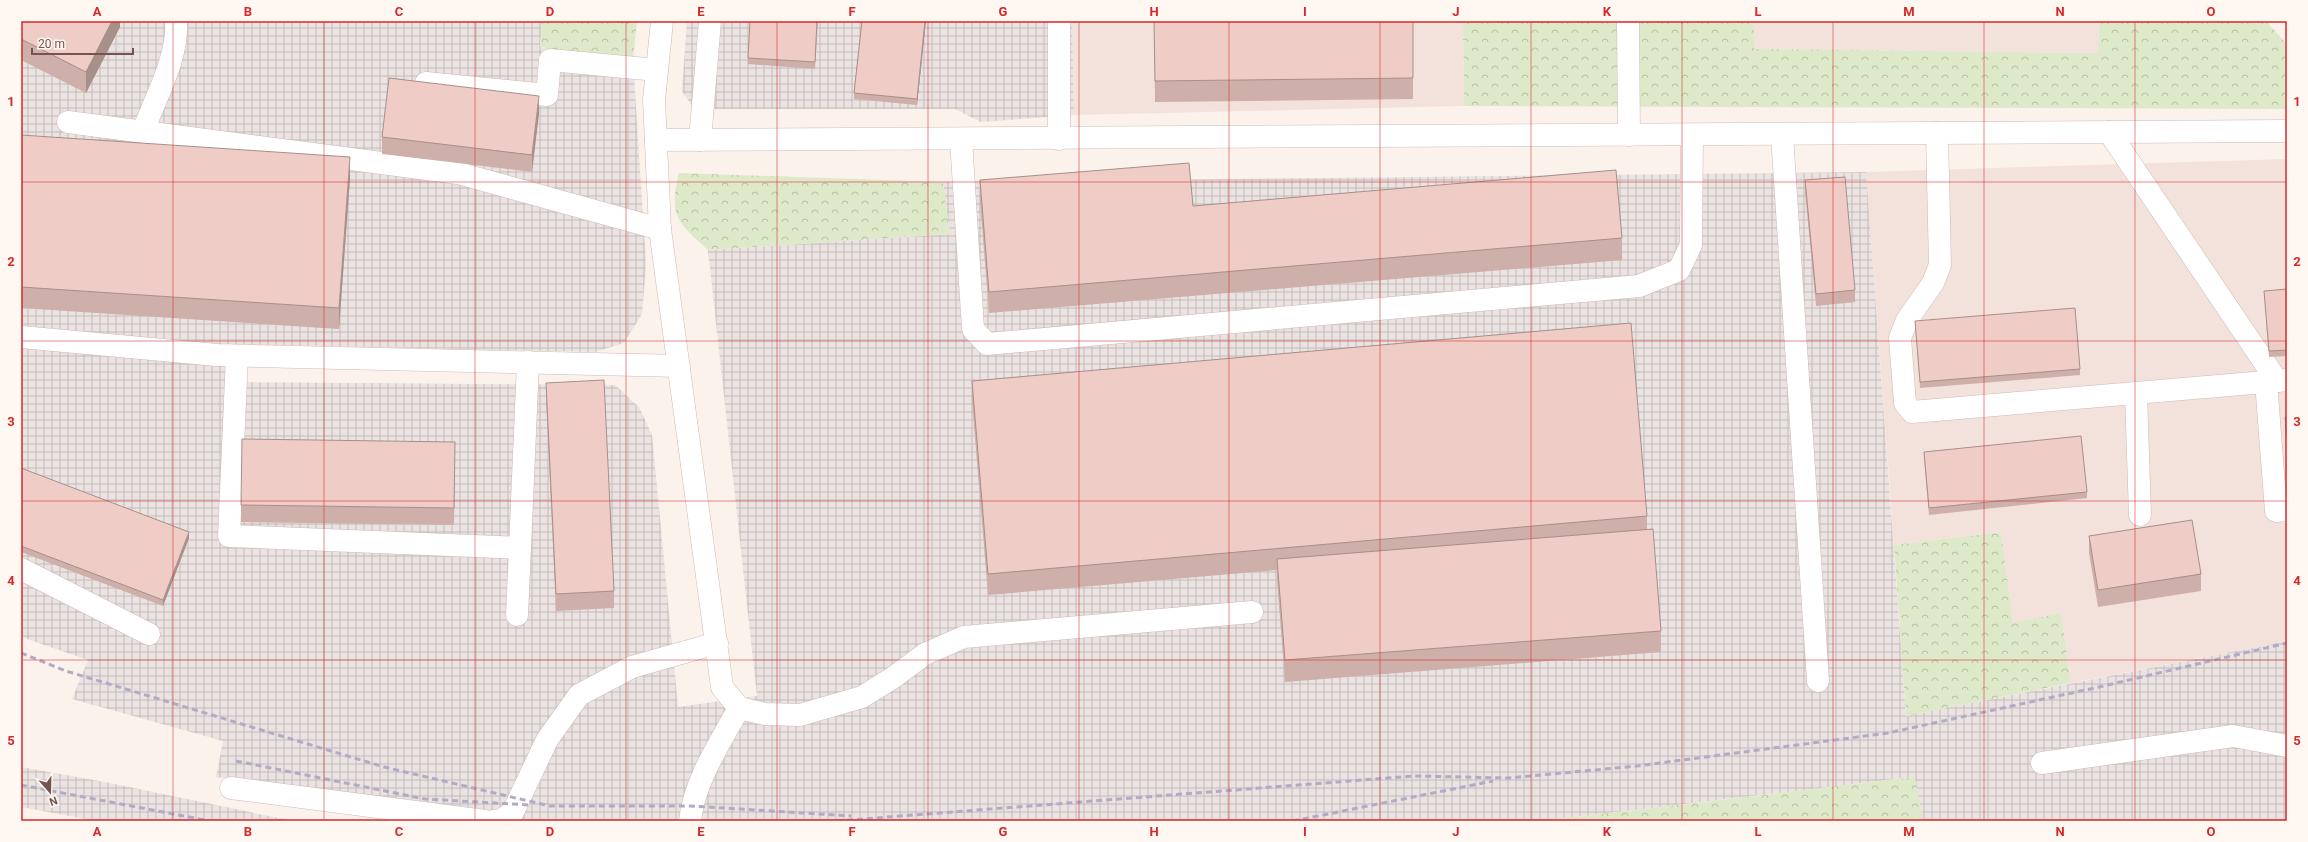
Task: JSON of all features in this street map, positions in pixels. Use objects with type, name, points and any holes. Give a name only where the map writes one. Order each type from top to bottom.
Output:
[{"type":"street","points":[[143,131],[173,51],[177,34],[176,21]]},
{"type":"street","points":[[662,21],[654,100],[660,229],[722,686],[740,708],[765,714],[800,715],[862,696],[894,677],[925,654],[964,637],[1252,612]]},
{"type":"street","points":[[700,140],[710,21]]},
{"type":"street","points":[[1059,21],[1059,138]]},
{"type":"street","points":[[1628,21],[1629,136]]},
{"type":"street","points":[[408,81],[546,95],[550,60],[657,70]]},
{"type":"street","points":[[68,122],[458,173],[660,229]]},
{"type":"street","points":[[656,140],[1629,136],[2287,131]]},
{"type":"street","points":[[2109,132],[2277,381],[2276,510],[2287,510]]},
{"type":"street","points":[[1937,133],[1940,265],[1933,283],[1907,320],[1900,338],[1905,403],[1912,412],[2277,381]]},
{"type":"street","points":[[1782,134],[1818,681]]},
{"type":"street","points":[[961,139],[973,329],[987,344],[1639,286],[1679,270],[1691,245],[1692,135]]},
{"type":"street","points":[[21,337],[237,356],[679,366]]},
{"type":"street","points":[[237,356],[229,536],[520,548]]},
{"type":"street","points":[[517,615],[528,362]]},
{"type":"street","points":[[2136,394],[2140,515]]},
{"type":"street","points":[[21,569],[149,634]]},
{"type":"street","points":[[494,821],[502,820],[513,812],[547,740],[578,695],[632,667],[716,643]]},
{"type":"street","points":[[690,821],[691,806],[703,776],[740,708]]},
{"type":"street","points":[[2042,764],[2233,736],[2287,746]]},
{"type":"street","points":[[232,788],[427,818],[485,821]]},
{"type":"shaded area","points":[[21,21],[542,21],[540,47],[633,60],[646,264],[642,314],[624,343],[595,352],[231,344],[228,382],[615,385],[639,407],[652,435],[678,707],[757,696],[708,250],[950,234],[943,182],[1866,172],[1906,716],[2287,641],[2287,821],[1923,821],[1914,777],[1541,821],[444,821],[443,814],[216,777],[223,741],[72,699],[88,660],[21,637]]},
{"type":"shaded area","points":[[687,21],[1072,21],[1074,115],[981,122],[955,109],[694,109],[682,91]]},
{"type":"shaded area","points":[[1072,21],[1463,21],[1464,106],[1074,115]]},
{"type":"shaded area","points":[[1754,21],[2099,21],[2098,53],[1754,49]]},
{"type":"shaded area","points":[[2287,159],[2287,641],[2071,683],[2061,613],[2013,624],[2001,532],[1894,545],[1866,172]]},
{"type":"shaded area","points":[[21,767],[105,782],[293,821],[96,821],[21,807]]},
{"type":"green space","points":[[542,21],[637,21],[633,60],[540,47]]},
{"type":"green space","points":[[1463,21],[1754,21],[1754,49],[2098,53],[2099,21],[2266,21],[2287,44],[2287,109],[1464,106]]},
{"type":"green space","points":[[679,173],[943,182],[950,234],[708,250],[689,233],[678,218],[675,209],[675,199]]},
{"type":"green space","points":[[2001,532],[2013,623],[2061,613],[2071,683],[1906,716],[1894,545]]},
{"type":"green space","points":[[1915,777],[1923,821],[1541,821]]},
{"type":"building","points":[[21,21],[112,21],[86,72],[21,39]]},
{"type":"building","points":[[750,21],[817,21],[815,62],[748,58]]},
{"type":"building","points":[[862,21],[925,21],[917,99],[854,93]]},
{"type":"building","points":[[1154,21],[1413,21],[1413,78],[1155,81]]},
{"type":"building","points":[[389,78],[539,96],[532,155],[382,137]]},
{"type":"building","points":[[21,135],[350,157],[339,308],[21,287]]},
{"type":"building","points":[[1189,163],[1193,206],[1616,170],[1622,238],[989,292],[980,180]]},
{"type":"building","points":[[1845,177],[1855,290],[1816,294],[1805,180]]},
{"type":"building","points":[[2287,289],[2287,350],[2269,351],[2264,291]]},
{"type":"building","points":[[2075,308],[2080,369],[1920,382],[1915,321]]},
{"type":"building","points":[[1631,323],[1647,516],[988,574],[972,381]]},
{"type":"building","points":[[604,380],[614,591],[556,594],[546,383]]},
{"type":"building","points":[[2285,417],[2287,417],[2287,444]]},
{"type":"building","points":[[2081,436],[2087,492],[1929,508],[1924,452]]},
{"type":"building","points":[[242,439],[455,442],[454,508],[241,505]]},
{"type":"building","points":[[21,468],[189,532],[163,600],[21,546]]},
{"type":"building","points":[[2192,520],[2201,574],[2098,590],[2089,536]]},
{"type":"building","points":[[1653,529],[1661,631],[1285,660],[1277,559]]},
{"type":"railway","points":[[837,821],[1414,776],[1509,778],[1637,766],[1888,733],[2099,687],[2287,643]]},
{"type":"railway","points":[[21,653],[66,671],[384,767],[550,806],[691,806],[851,816]]},
{"type":"railway","points":[[236,761],[425,799],[529,805]]},
{"type":"railway","points":[[1293,821],[1493,781]]},
{"type":"railway","points":[[21,785],[210,821]]}]
